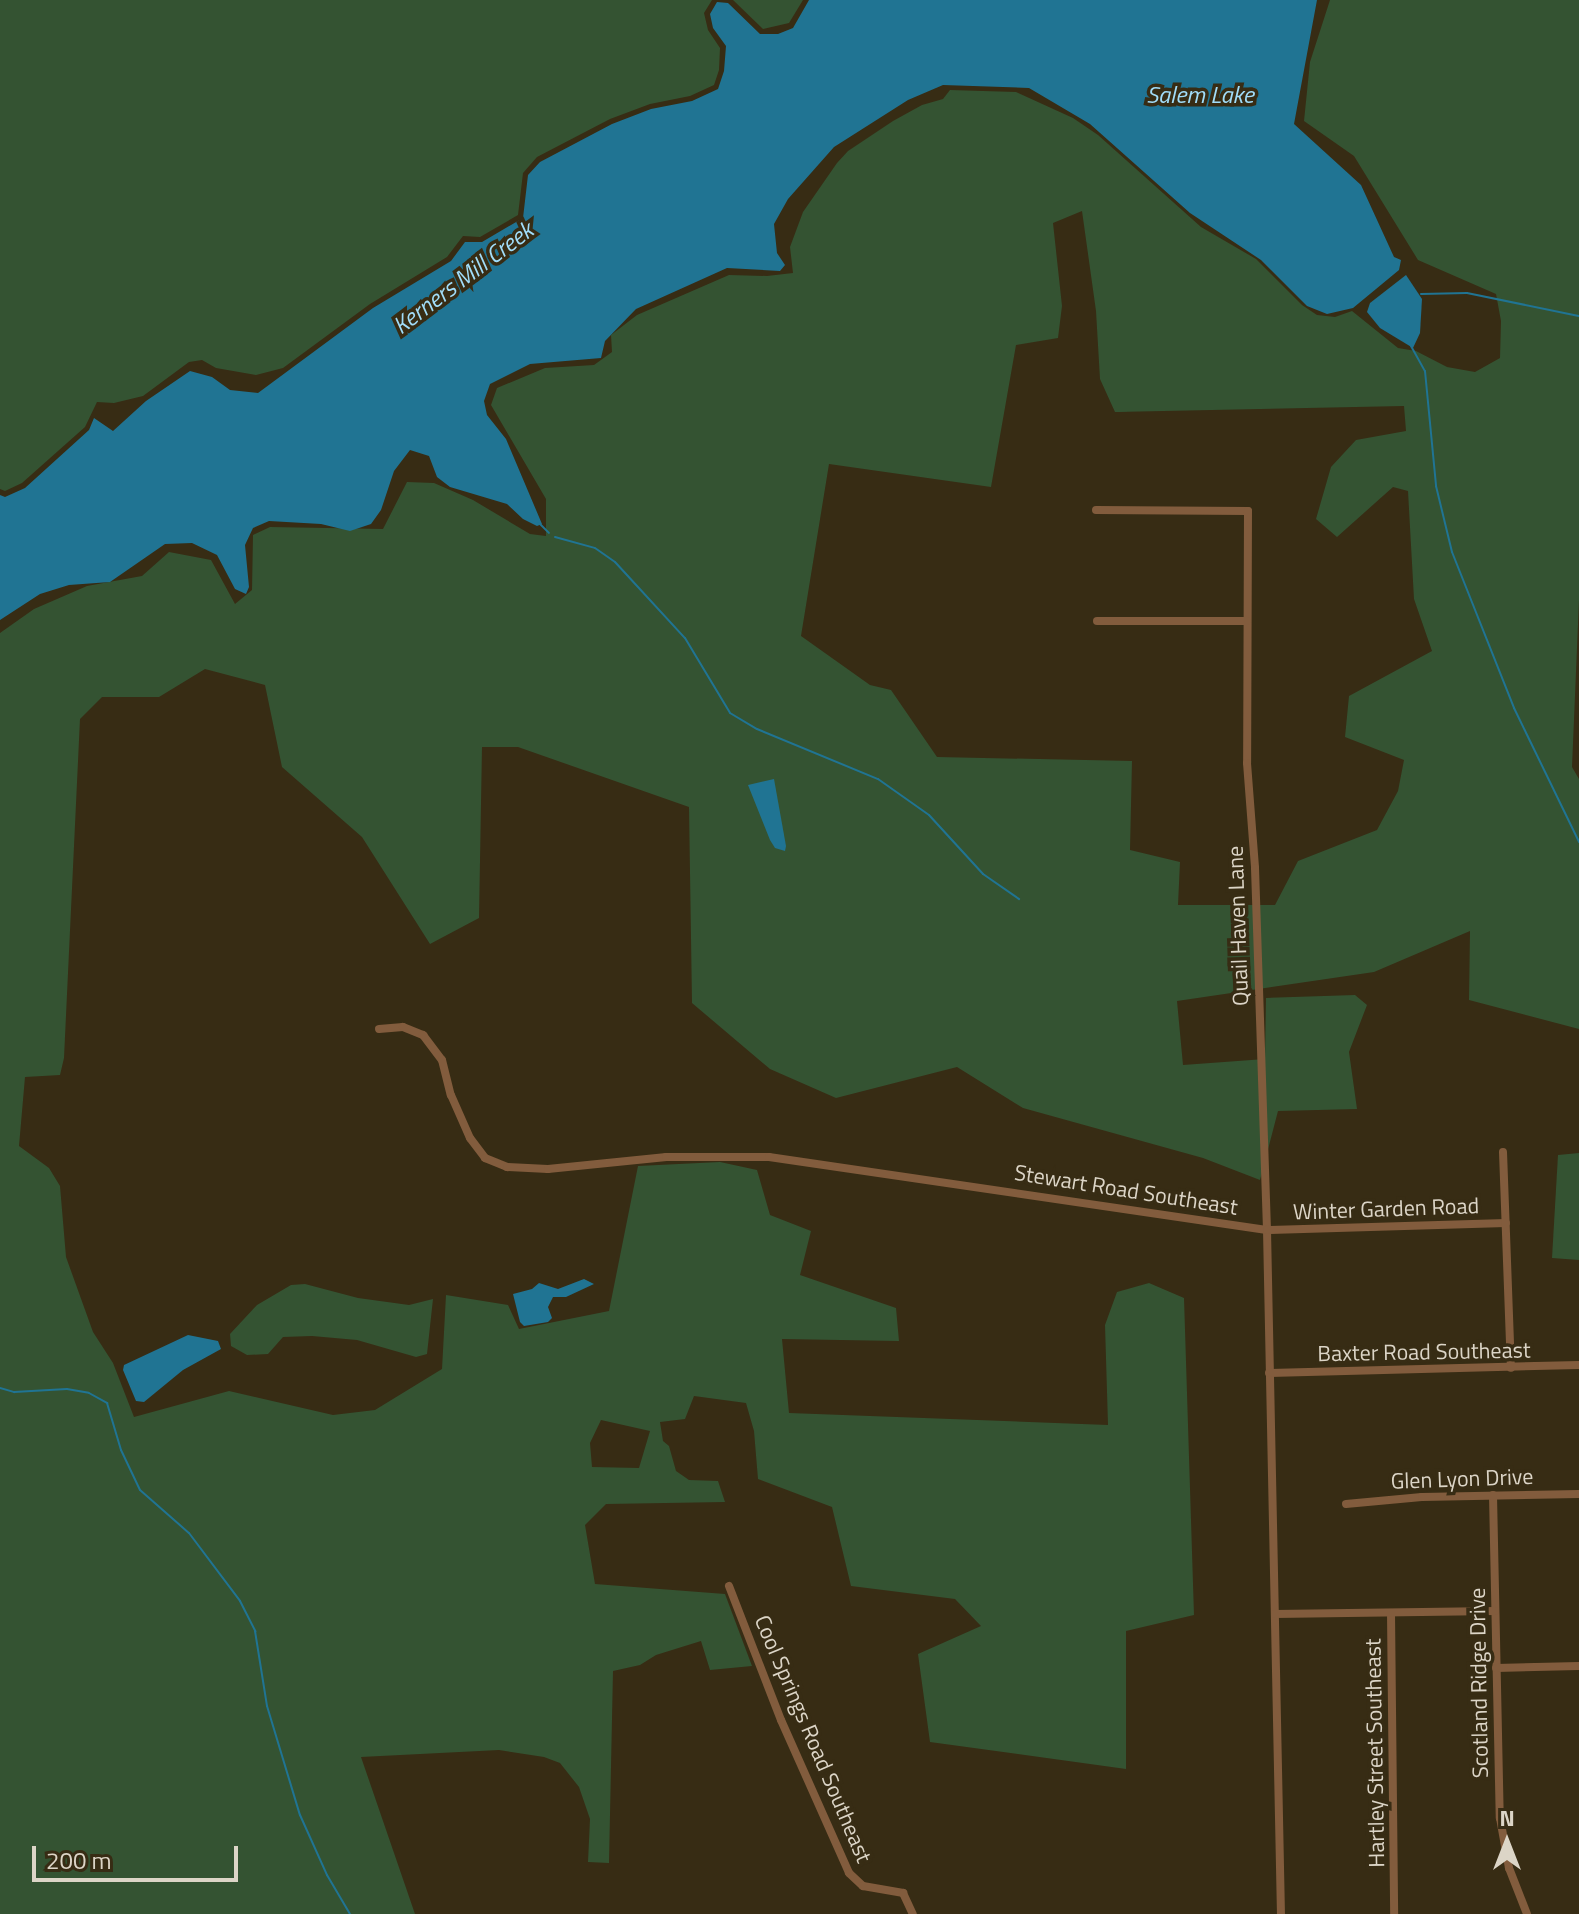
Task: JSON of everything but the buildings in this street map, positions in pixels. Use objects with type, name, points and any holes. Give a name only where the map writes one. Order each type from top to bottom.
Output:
[{"type":"street","name":"Quail Haven Lane","points":[[1096,510],[1248,511],[1247,763],[1255,868],[1267,1230]]},
{"type":"street","points":[[1097,621],[1247,621]]},
{"type":"street","name":"Stewart Road Southeast","points":[[379,1029],[403,1027],[423,1035],[442,1060],[451,1095],[470,1138],[485,1158],[507,1167],[548,1169],[666,1157],[769,1157],[1267,1230],[1281,1914]]},
{"type":"street","points":[[1503,1152],[1511,1368]]},
{"type":"street","name":"Winter Garden Road","points":[[1267,1230],[1506,1223]]},
{"type":"street","name":"Baxter Road Southeast","points":[[1269,1373],[1579,1365]]},
{"type":"street","name":"Glen Lyon Drive","points":[[1346,1504],[1493,1495],[1579,1494]]},
{"type":"street","name":"Scotland Ridge Drive","points":[[1493,1495],[1502,1835],[1514,1884],[1527,1914]]},
{"type":"street","name":"Cool Springs Road Southeast","points":[[729,1586],[781,1720],[849,1873],[863,1886],[903,1893],[913,1914]]},
{"type":"street","points":[[1391,1613],[1495,1611]]},
{"type":"street","name":"Hartley Street Southeast","points":[[1275,1614],[1391,1613],[1394,1914]]},
{"type":"street","points":[[1496,1668],[1579,1666]]},
{"type":"green space","points":[[0,0],[712,0],[704,13],[708,30],[720,48],[719,70],[714,85],[690,96],[650,104],[610,119],[537,157],[523,173],[518,215],[480,237],[463,236],[447,257],[370,304],[283,368],[256,375],[216,368],[202,360],[189,362],[143,396],[114,403],[97,402],[85,427],[22,483],[5,491],[0,489]]},
{"type":"green space","points":[[733,0],[803,0],[789,23],[763,29]]},
{"type":"green space","points":[[1330,0],[1579,0],[1579,600],[1572,767],[1579,779],[1579,1029],[1469,1000],[1470,931],[1374,972],[1177,1001],[1183,1065],[1265,1059],[1266,998],[1355,995],[1367,1005],[1349,1052],[1357,1109],[1278,1111],[1260,1180],[1203,1158],[1023,1108],[957,1067],[836,1098],[770,1069],[692,1003],[689,807],[518,747],[482,747],[479,918],[430,944],[362,837],[282,767],[265,685],[205,669],[159,697],[102,697],[80,719],[64,1058],[60,1075],[25,1077],[19,1146],[49,1168],[60,1186],[66,1257],[93,1332],[113,1363],[134,1417],[229,1391],[333,1415],[375,1410],[442,1369],[446,1295],[508,1305],[519,1329],[609,1311],[638,1166],[720,1162],[757,1170],[770,1215],[811,1231],[800,1275],[896,1308],[899,1341],[782,1339],[789,1413],[1108,1425],[1105,1325],[1117,1292],[1149,1283],[1184,1298],[1194,1615],[1126,1631],[1126,1769],[930,1742],[918,1654],[981,1626],[955,1599],[851,1586],[832,1507],[758,1479],[754,1431],[746,1403],[694,1396],[685,1419],[660,1422],[663,1441],[669,1446],[676,1471],[689,1480],[718,1481],[725,1502],[606,1504],[585,1525],[595,1584],[725,1594],[752,1666],[710,1670],[701,1641],[656,1655],[640,1665],[613,1671],[609,1863],[588,1862],[590,1819],[579,1787],[560,1763],[544,1757],[499,1750],[361,1757],[415,1914],[0,1914],[0,633],[34,609],[87,586],[142,576],[169,552],[211,560],[235,604],[252,590],[253,535],[270,527],[383,529],[407,482],[434,483],[473,500],[530,534],[546,536],[546,499],[491,405],[497,388],[545,368],[594,365],[612,352],[611,335],[637,315],[729,275],[793,273],[790,247],[803,212],[837,163],[848,151],[893,121],[922,105],[943,99],[950,90],[1016,92],[1073,118],[1098,135],[1201,227],[1256,259],[1302,305],[1317,315],[1335,317],[1352,311],[1398,348],[1416,351],[1447,367],[1475,372],[1500,358],[1501,321],[1496,294],[1418,260],[1354,156],[1304,121],[1310,62]],"holes":[[[1082,211],[1096,311],[1100,379],[1115,412],[1404,406],[1406,431],[1356,440],[1331,467],[1316,519],[1337,537],[1393,487],[1408,491],[1414,599],[1432,651],[1349,696],[1345,737],[1404,760],[1398,791],[1377,830],[1298,861],[1275,905],[1178,905],[1180,862],[1130,850],[1132,761],[937,757],[891,690],[870,685],[801,636],[829,464],[991,487],[1016,345],[1058,338],[1062,306],[1053,223]],[[601,1420],[650,1431],[639,1468],[592,1467],[590,1443]]]},
{"type":"green space","points":[[1579,1153],[1579,1260],[1552,1258],[1558,1155]]},
{"type":"green space","points":[[305,1284],[358,1298],[409,1305],[433,1299],[427,1354],[416,1357],[357,1340],[312,1336],[283,1337],[268,1354],[247,1355],[231,1346],[230,1334],[257,1305],[291,1285]]},
{"type":"water","name":"Salem Lake","points":[[809,0],[1317,0],[1294,124],[1361,185],[1394,257],[1401,260],[1399,270],[1353,308],[1327,314],[1307,306],[1261,260],[1190,213],[1090,124],[1029,88],[943,85],[908,100],[834,147],[788,199],[774,224],[777,253],[785,265],[780,271],[727,268],[636,309],[605,341],[601,358],[530,364],[490,384],[484,401],[487,415],[506,439],[542,524],[537,526],[523,519],[507,504],[450,487],[437,477],[429,456],[410,450],[394,471],[381,510],[371,524],[350,531],[321,524],[269,521],[253,528],[245,545],[249,587],[246,594],[235,589],[217,555],[192,543],[165,544],[110,582],[69,585],[40,594],[0,620],[0,495],[5,497],[25,488],[89,430],[94,418],[113,431],[146,401],[190,371],[212,377],[230,390],[258,393],[373,308],[451,261],[465,242],[482,242],[523,218],[528,175],[540,162],[612,124],[651,109],[692,101],[718,89],[724,71],[726,46],[713,28],[710,14],[717,2],[728,3],[760,34],[778,34],[793,28]]},
{"type":"water","points":[[1406,275],[1422,299],[1420,333],[1413,348],[1380,328],[1367,312],[1370,303]]},
{"type":"water","points":[[774,779],[785,851],[775,848],[770,840],[748,785]]},
{"type":"water","points":[[584,1279],[594,1284],[566,1297],[553,1297],[548,1307],[552,1318],[548,1322],[524,1326],[520,1322],[513,1294],[532,1289],[539,1283],[558,1289]]},
{"type":"water","points":[[188,1335],[218,1341],[221,1349],[183,1370],[144,1402],[136,1401],[123,1370],[124,1365]]},
{"type":"waterway","points":[[1421,294],[1467,293],[1579,316]]},
{"type":"waterway","points":[[1411,346],[1425,371],[1436,486],[1452,552],[1514,708],[1579,842]]},
{"type":"waterway","points":[[539,523],[549,533]]},
{"type":"waterway","points":[[555,537],[595,548],[615,562],[685,638],[730,713],[757,729],[878,779],[929,815],[983,874],[1019,899]]},
{"type":"waterway","points":[[0,1388],[14,1392],[67,1389],[89,1393],[107,1403],[121,1450],[140,1490],[189,1533],[240,1601],[255,1631],[267,1706],[300,1815],[327,1875],[350,1914]]},
{"type":"water label","name":"Kerners Mill Creek","points":[[463,278]]}]
